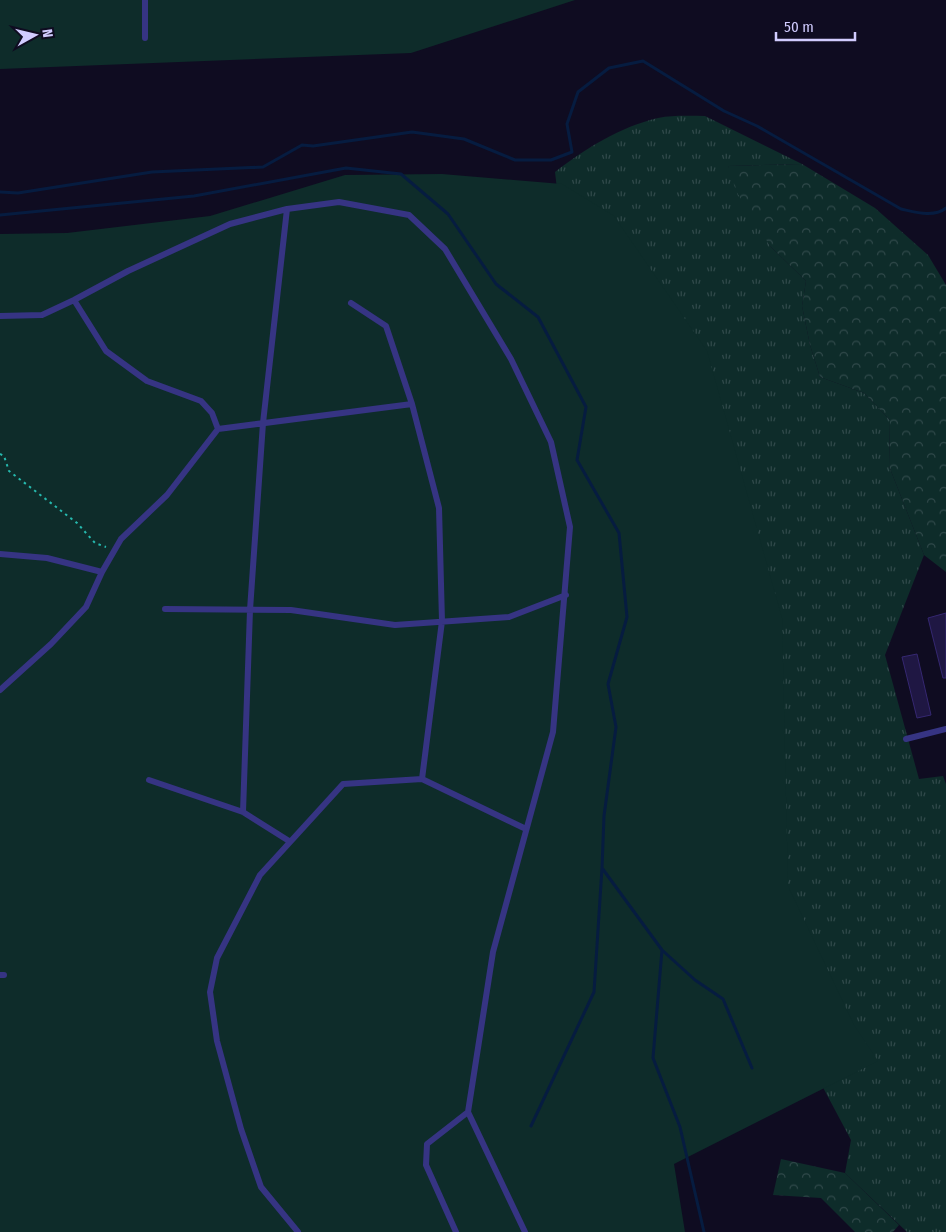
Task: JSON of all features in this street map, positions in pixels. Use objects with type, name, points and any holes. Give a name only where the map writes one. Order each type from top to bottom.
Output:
[{"type":"lane","points":[[145,0],[145,38]]},
{"type":"lane","points":[[0,316],[42,315],[74,300],[128,270],[230,224],[287,209],[339,202],[408,216],[445,249],[511,359],[551,442],[570,527],[566,595],[553,732],[493,952],[468,1112],[525,1232]]},
{"type":"lane","points":[[243,812],[250,610],[263,423],[287,209]]},
{"type":"lane","points":[[74,300],[106,350],[147,381],[201,401],[212,413],[218,429]]},
{"type":"lane","points":[[351,303],[386,326],[412,404],[439,508],[442,621],[422,779]]},
{"type":"lane","points":[[0,690],[51,644],[86,607],[102,572],[121,539],[167,495],[218,429],[412,404]]},
{"type":"lane","points":[[0,554],[47,558],[102,572]]},
{"type":"lane","points":[[165,609],[291,610],[395,625],[509,616],[566,595]]},
{"type":"lane","points":[[906,739],[946,729]]},
{"type":"lane","points":[[298,1232],[261,1186],[241,1130],[217,1041],[210,992],[217,958],[260,876],[289,841],[343,784],[422,779],[526,829]]},
{"type":"lane","points":[[148,780],[243,812],[289,841]]},
{"type":"lane","points":[[456,1232],[426,1165],[427,1144],[468,1112]]},
{"type":"path","points":[[0,454],[4,456],[9,471],[77,523],[95,542],[115,550]]},
{"type":"green space","points":[[0,0],[575,0],[411,53],[0,69]]},
{"type":"green space","points":[[670,116],[705,116],[802,164],[728,166],[770,246],[806,281],[802,306],[810,345],[820,377],[864,393],[890,420],[889,466],[924,555],[885,655],[919,779],[943,776],[946,784],[946,1232],[907,1232],[845,1173],[851,1140],[794,1033],[560,214],[555,172],[579,155],[604,139],[644,122]]},
{"type":"green space","points":[[802,164],[875,208],[928,255],[946,285],[946,572],[924,555],[889,466],[890,420],[864,393],[820,377],[810,345],[802,306],[806,281],[770,246],[736,191],[728,166]]},
{"type":"green space","points":[[442,174],[562,184],[614,216],[707,351],[782,618],[788,886],[854,1025],[878,1061],[674,1164],[685,1232],[0,1232],[0,234],[67,233],[210,216],[345,175]]},
{"type":"green space","points":[[781,1159],[845,1173],[899,1225],[893,1232],[855,1232],[821,1198],[773,1195]]},
{"type":"building","points":[[946,613],[946,678],[943,678],[928,618]]},
{"type":"building","points":[[917,654],[931,715],[917,718],[902,657]]},
{"type":"waterway","points":[[0,192],[18,193],[152,172],[263,167],[302,145],[313,146],[412,132],[464,139],[515,160],[551,160],[572,152],[567,124],[578,92],[609,68],[643,61],[724,111],[757,126],[901,209],[930,214],[946,208]]},
{"type":"waterway","points":[[0,215],[194,196],[346,168],[401,174],[448,214],[496,284],[538,317],[586,407],[577,460],[619,533],[627,617],[608,684],[616,727],[604,816],[602,868],[662,950],[695,980],[723,999],[752,1068]]},
{"type":"waterway","points":[[531,1126],[594,992],[602,868]]},
{"type":"waterway","points":[[662,950],[653,1058],[680,1127],[704,1232]]}]
